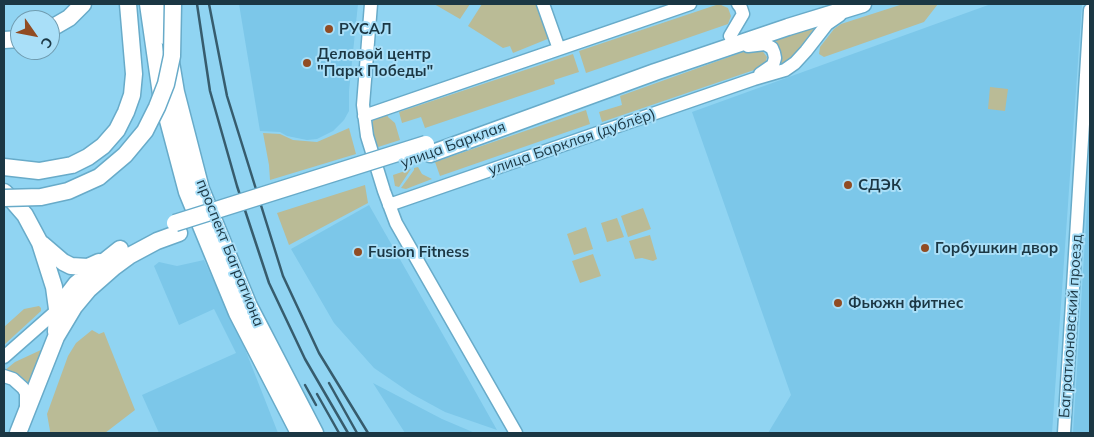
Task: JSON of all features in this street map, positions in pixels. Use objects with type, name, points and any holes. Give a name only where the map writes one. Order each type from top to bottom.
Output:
[{"type":"main road","points":[[60,24],[69,18],[83,4]]},
{"type":"main road","points":[[4,167],[39,171],[72,164],[88,158],[103,146],[117,130],[132,95],[134,74],[128,4]]},
{"type":"main road","name":"проспект Багратиона","points":[[148,4],[162,94],[187,192],[238,312],[299,433]]},
{"type":"main road","name":"проспект Багратиона","points":[[163,4],[176,92],[201,188],[249,306],[315,433]]},
{"type":"main road","points":[[4,198],[41,197],[68,191],[99,178],[125,155],[145,131],[166,84],[172,56],[173,4]]},
{"type":"main road","name":"улица Барклая","points":[[57,309],[76,284],[112,255],[140,237],[177,228],[428,149],[599,92],[825,4]]},
{"type":"main road","name":"улица Барклая","points":[[726,42],[861,4]]},
{"type":"main road","points":[[4,192],[25,215],[40,243],[54,287],[57,309],[56,337]]},
{"type":"main road","name":"улица Барклая","points":[[89,289],[129,256],[177,228]]},
{"type":"main road","points":[[40,243],[63,262],[78,267],[88,267],[112,255]]},
{"type":"main road","points":[[18,433],[56,337],[69,313],[89,289]]},
{"type":"street","points":[[371,4],[363,94],[364,116],[367,136],[389,205],[396,224],[516,433]]},
{"type":"street","points":[[543,4],[559,50]]},
{"type":"street","points":[[364,116],[690,4]]},
{"type":"street","name":"улица Барклая (дублёр)","points":[[389,205],[785,70],[795,63],[834,17],[861,4]]},
{"type":"street","points":[[726,42],[743,7]]},
{"type":"street","name":"Багратионовский проезд","points":[[1064,433],[1090,10]]},
{"type":"street","name":"улица Барклая (дублёр)","points":[[726,42],[762,44],[772,48],[775,55],[774,63],[754,79]]},
{"type":"street","name":"улица Барклая","points":[[4,357],[57,309],[89,289]]},
{"type":"street","points":[[4,376],[13,379],[23,388],[27,400],[26,411]]},
{"type":"shaded area","points":[[239,4],[358,4],[349,91],[349,111],[344,120],[333,131],[317,139],[307,140],[287,136],[280,132],[260,131]]},
{"type":"shaded area","points":[[991,4],[1082,4],[1052,433],[768,433],[791,395],[692,112]]},
{"type":"shaded area","points":[[1090,159],[1090,433],[1073,433]]},
{"type":"shaded area","points":[[369,205],[497,430],[445,412],[412,394],[374,368],[334,323],[291,249]]},
{"type":"shaded area","points":[[204,260],[245,349],[278,433],[159,433],[142,395],[236,353],[214,309],[179,325],[154,266],[159,262],[177,266]]},
{"type":"shaded area","points":[[373,383],[442,419],[475,433],[405,433]]},
{"type":"green space","points":[[434,4],[470,4],[460,19]]},
{"type":"green space","points":[[482,4],[539,4],[550,38],[513,53],[510,46],[503,48],[468,26]]},
{"type":"green space","points":[[719,4],[728,8],[731,16],[728,24],[586,73],[579,51]]},
{"type":"green space","points":[[903,4],[938,4],[924,22],[824,57],[819,54],[820,47],[834,29],[841,24]]},
{"type":"green space","points":[[818,24],[792,58],[779,65],[769,40]]},
{"type":"green space","points":[[754,48],[761,49],[767,57],[765,64],[760,68],[602,122],[599,112],[622,105],[620,96]]},
{"type":"green space","points":[[573,54],[579,72],[554,80],[555,84],[425,128],[421,117],[402,123],[399,112]]},
{"type":"green space","points":[[990,87],[1008,89],[1005,111],[988,109]]},
{"type":"green space","points":[[386,110],[388,117],[395,123],[400,140],[375,148],[368,128],[378,114]]},
{"type":"green space","points":[[586,110],[590,124],[440,176],[435,162]]},
{"type":"green space","points":[[349,128],[356,154],[270,180],[263,133],[280,134],[293,140],[317,142]]},
{"type":"green space","points":[[418,167],[422,174],[432,179],[406,189],[401,188],[414,168]]},
{"type":"green space","points":[[411,169],[399,187],[395,186],[393,175]]},
{"type":"green space","points":[[365,185],[368,203],[289,245],[277,213]]},
{"type":"green space","points":[[643,208],[651,229],[628,237],[621,216]]},
{"type":"green space","points":[[617,218],[624,237],[607,242],[601,223]]},
{"type":"green space","points":[[586,227],[593,249],[574,255],[567,234]]},
{"type":"green space","points":[[650,235],[657,259],[653,261],[642,258],[635,259],[629,241]]},
{"type":"green space","points":[[593,254],[601,276],[580,283],[572,261]]},
{"type":"green space","points":[[39,306],[41,311],[4,345],[4,327],[24,309]]},
{"type":"green space","points":[[92,330],[99,334],[104,332],[135,410],[105,433],[50,433],[47,414],[68,356],[76,343]]},
{"type":"green space","points":[[43,349],[30,384],[18,374],[4,371],[15,362]]},
{"type":"railway","points":[[197,4],[210,91],[237,186],[269,283],[305,359],[348,433]]},
{"type":"railway","points":[[209,4],[227,96],[283,276],[319,353],[368,433]]},
{"type":"railway","points":[[329,383],[357,433]]},
{"type":"railway","points":[[305,385],[316,405]]},
{"type":"railway","points":[[317,394],[339,433]]},
{"type":"place","name":"РУСАЛ","points":[[329,29]]},
{"type":"place","name":"Деловой центр \"Парк Победы\"","points":[[307,63]]},
{"type":"place","name":"СДЭК","points":[[848,185]]},
{"type":"place","name":"Горбушкин двор","points":[[925,248]]},
{"type":"place","name":"Fusion Fitness","points":[[358,252]]},
{"type":"place","name":"Фьюжн фитнес","points":[[838,303]]}]
